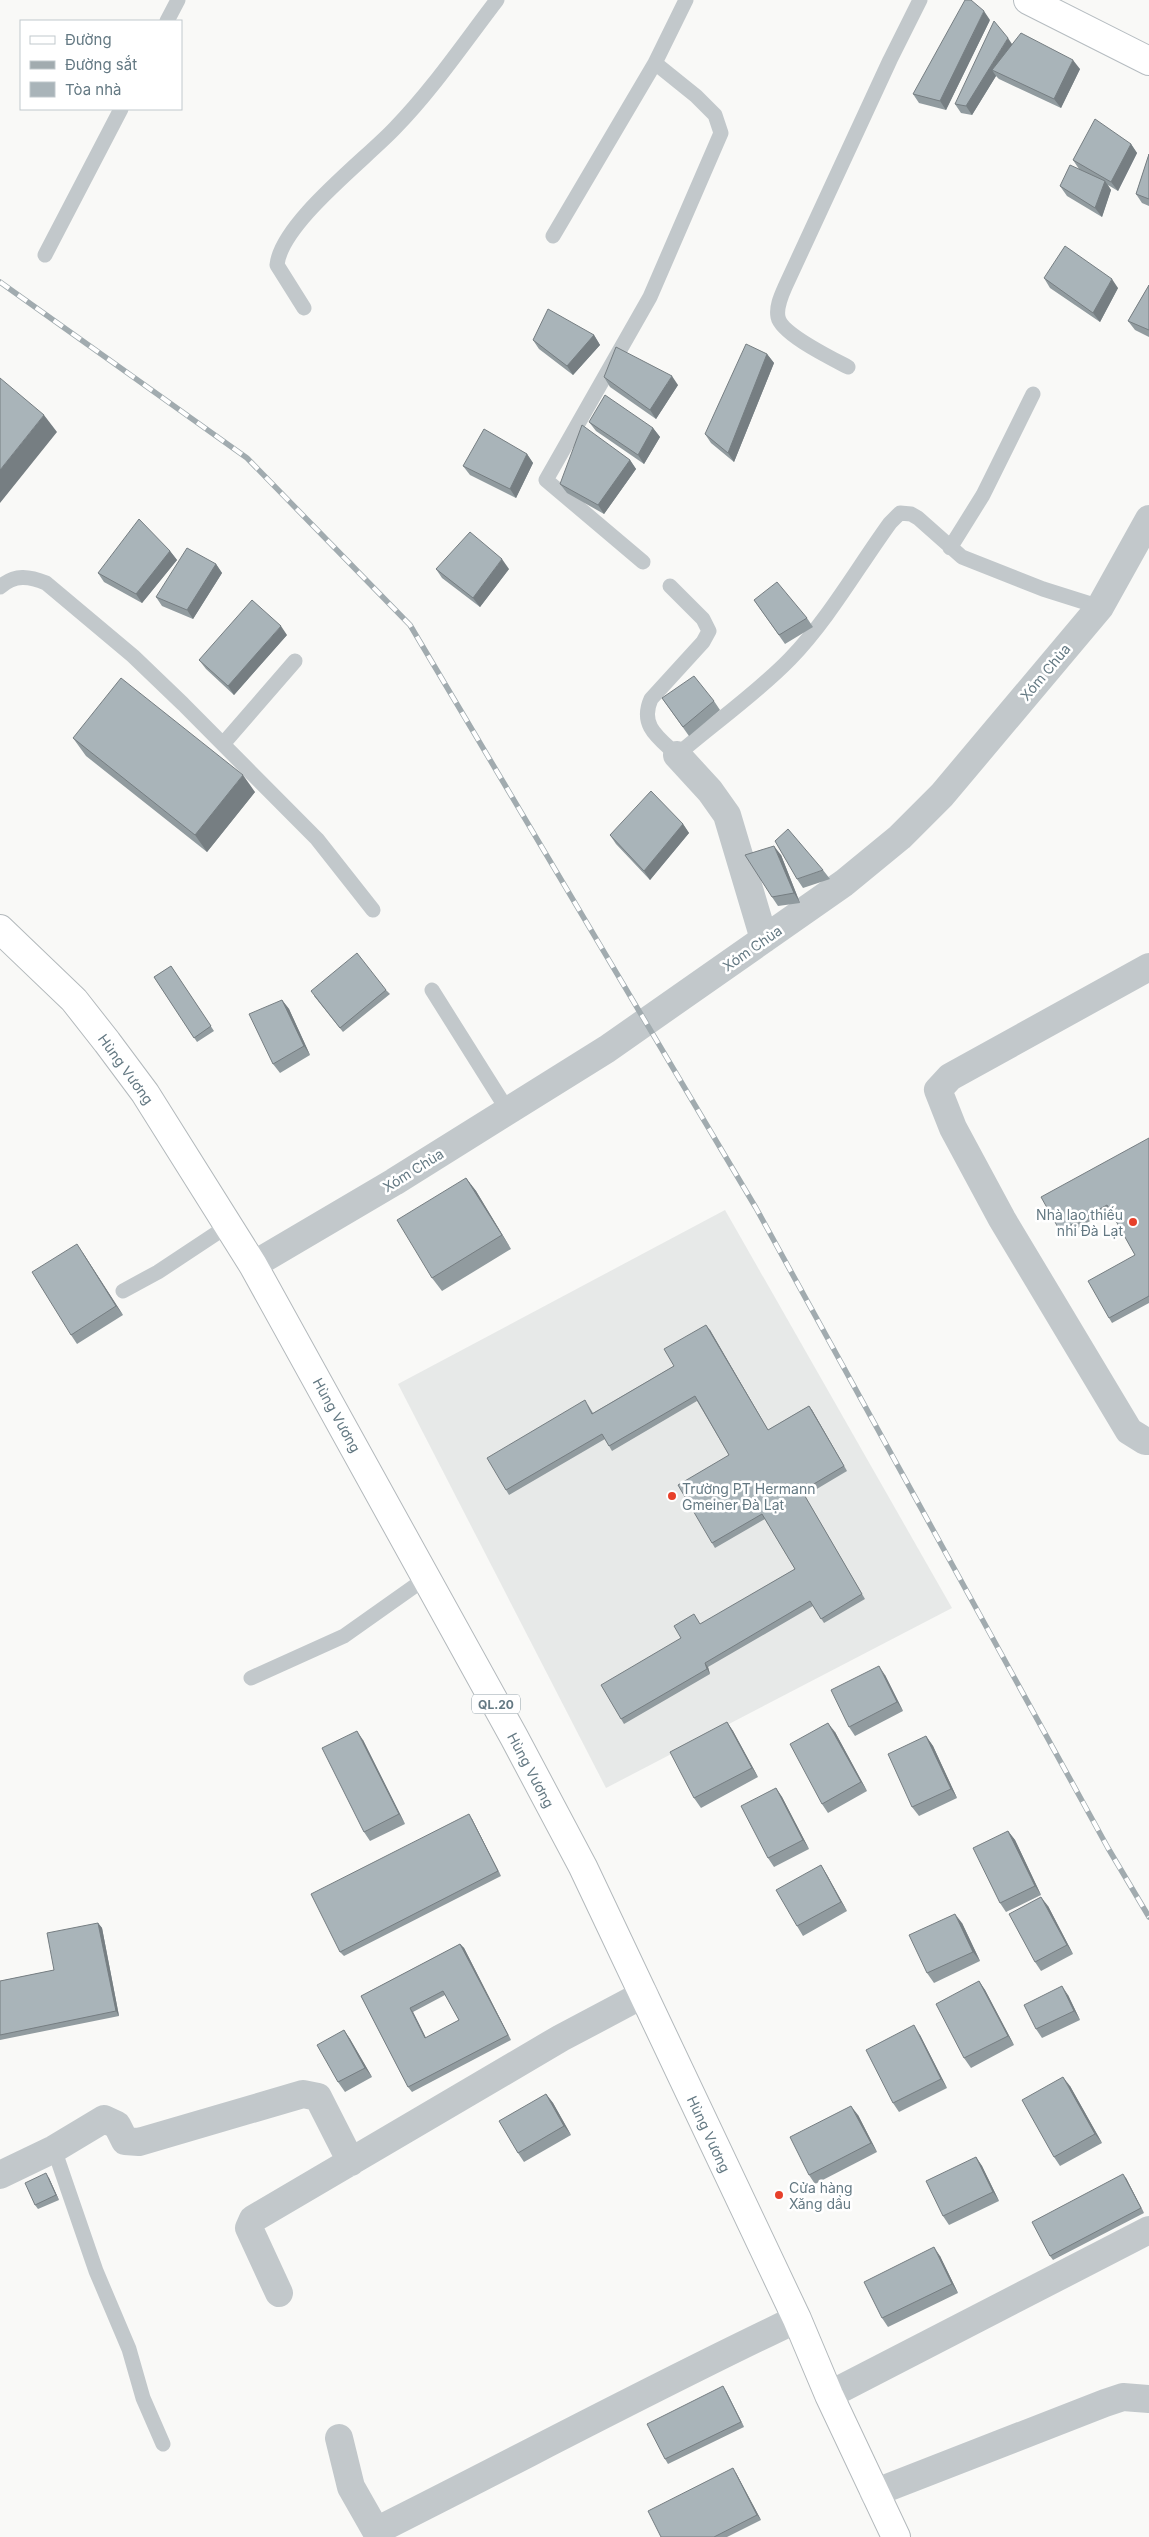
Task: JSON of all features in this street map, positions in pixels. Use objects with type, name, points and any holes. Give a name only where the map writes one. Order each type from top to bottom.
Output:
[{"type":"main road","points":[[1028,0],[1149,61]]},
{"type":"main road","name":"Hùng Vương","points":[[4,940],[74,1000],[107,1042],[145,1093],[253,1265],[514,1737],[583,1867],[797,2319],[829,2395],[896,2537]]},
{"type":"street","name":"Xóm Chùa","points":[[253,1265],[394,1182],[607,1049],[851,877],[900,836],[942,795],[1100,607],[1149,519]]},
{"type":"street","points":[[676,755],[710,791],[727,815],[764,939]]},
{"type":"street","points":[[1149,967],[950,1077],[938,1090],[953,1128],[1002,1219],[1129,1431],[1145,1442],[1149,1441]]},
{"type":"street","points":[[280,2293],[249,2228],[253,2219],[561,2038],[644,1994]]},
{"type":"street","points":[[0,2175],[54,2149],[104,2119],[117,2125],[125,2141],[138,2142],[303,2094],[318,2097],[351,2162]]},
{"type":"street","points":[[829,2395],[1149,2230]]},
{"type":"street","points":[[339,2438],[351,2488],[376,2531],[535,2451],[682,2373],[797,2319]]},
{"type":"street","points":[[874,2493],[1105,2403],[1123,2397],[1149,2399]]},
{"type":"lane","points":[[168,20],[178,0]]},
{"type":"lane","points":[[304,308],[277,264],[278,256],[293,230],[353,167],[395,128],[425,94],[497,0]]},
{"type":"lane","points":[[553,236],[655,62],[686,0]]},
{"type":"lane","points":[[848,367],[806,343],[784,327],[778,320],[780,300],[885,69],[920,0]]},
{"type":"lane","points":[[643,562],[546,480],[650,297],[721,133],[715,115],[696,96],[655,62]]},
{"type":"lane","points":[[45,255],[120,110]]},
{"type":"lane","points":[[950,548],[983,495],[1033,394]]},
{"type":"lane","points":[[670,586],[703,619],[709,631],[703,642],[651,699],[648,707],[648,723],[656,736],[676,755],[792,658],[812,634],[890,523],[900,513],[912,514],[918,518],[962,557],[989,569],[1100,607]]},
{"type":"lane","points":[[0,587],[7,581],[16,578],[30,577],[46,583],[133,656],[317,839],[346,872],[374,910]]},
{"type":"lane","points":[[223,744],[295,661]]},
{"type":"lane","points":[[432,990],[508,1111]]},
{"type":"lane","points":[[123,1291],[158,1272],[229,1225]]},
{"type":"lane","points":[[251,1678],[344,1636],[426,1578]]},
{"type":"lane","points":[[54,2149],[96,2271],[129,2349],[143,2398],[163,2444]]},
{"type":"shaded area","name":"Trường PT Hermann Gmeiner Đà Lạt","points":[[725,1210],[952,1608],[606,1788],[398,1384]]},
{"type":"building","points":[[965,0],[971,0],[984,11],[940,101],[913,94]]},
{"type":"building","points":[[994,21],[1008,38],[966,106],[955,104]]},
{"type":"building","points":[[1021,33],[1073,60],[1054,99],[992,70]]},
{"type":"building","points":[[1095,119],[1131,144],[1111,182],[1073,160]]},
{"type":"building","points":[[1149,154],[1149,199],[1136,194]]},
{"type":"building","points":[[1070,165],[1105,181],[1095,208],[1060,186]]},
{"type":"building","points":[[1065,246],[1112,279],[1093,313],[1044,278]]},
{"type":"building","points":[[1149,285],[1149,330],[1128,321]]},
{"type":"building","points":[[548,309],[594,335],[567,366],[533,340]]},
{"type":"building","points":[[746,344],[767,354],[728,453],[705,434]]},
{"type":"building","points":[[616,347],[672,376],[650,410],[604,377]]},
{"type":"building","points":[[0,378],[44,415],[0,470]]},
{"type":"building","points":[[605,395],[653,428],[638,455],[589,422]]},
{"type":"building","points":[[582,425],[630,460],[598,505],[560,484]]},
{"type":"building","points":[[484,429],[527,454],[510,489],[463,466]]},
{"type":"building","points":[[139,519],[170,551],[136,594],[98,573]]},
{"type":"building","points":[[470,532],[502,559],[473,598],[436,569]]},
{"type":"building","points":[[187,548],[216,564],[187,610],[156,597]]},
{"type":"building","points":[[777,582],[807,618],[779,635],[754,600]]},
{"type":"building","points":[[252,600],[281,626],[228,686],[199,660]]},
{"type":"building","points":[[694,676],[714,701],[683,727],[662,698]]},
{"type":"building","points":[[121,678],[243,775],[195,835],[73,738]]},
{"type":"building","points":[[651,791],[683,824],[644,871],[610,835]]},
{"type":"building","points":[[788,829],[823,870],[797,879],[775,841]]},
{"type":"building","points":[[774,846],[794,893],[772,897],[745,855]]},
{"type":"building","points":[[357,953],[386,990],[340,1028],[311,991]]},
{"type":"building","points":[[171,966],[211,1026],[194,1038],[154,977]]},
{"type":"building","points":[[282,1000],[304,1046],[273,1064],[249,1014]]},
{"type":"building","name":"Nhà lao thiếu nhi Đà Lạt","points":[[1149,1138],[1149,1296],[1109,1318],[1088,1281],[1135,1255],[1107,1205],[1060,1231],[1041,1197]]},
{"type":"building","points":[[466,1178],[502,1235],[432,1278],[397,1220]]},
{"type":"building","points":[[77,1244],[116,1306],[71,1335],[32,1272]]},
{"type":"building","points":[[706,1325],[768,1430],[809,1406],[844,1466],[802,1491],[862,1594],[821,1619],[810,1601],[705,1663],[707,1669],[621,1719],[601,1685],[681,1638],[674,1626],[694,1614],[700,1624],[795,1569],[762,1514],[712,1543],[678,1485],[729,1455],[695,1396],[609,1446],[602,1434],[506,1490],[487,1458],[585,1400],[592,1414],[674,1366],[664,1349]]},
{"type":"building","points":[[879,1666],[897,1702],[849,1727],[831,1690]]},
{"type":"building","points":[[727,1722],[752,1768],[694,1798],[670,1752]]},
{"type":"building","points":[[828,1723],[861,1782],[822,1804],[790,1744]]},
{"type":"building","points":[[357,1731],[399,1814],[364,1832],[322,1748]]},
{"type":"building","points":[[926,1736],[951,1789],[912,1807],[888,1754]]},
{"type":"building","points":[[776,1788],[803,1840],[768,1858],[741,1806]]},
{"type":"building","points":[[469,1814],[498,1871],[340,1952],[311,1894]]},
{"type":"building","points":[[1008,1831],[1035,1886],[1000,1903],[973,1848]]},
{"type":"building","points":[[821,1865],[841,1902],[797,1926],[776,1890]]},
{"type":"building","points":[[1041,1897],[1067,1945],[1035,1962],[1009,1914]]},
{"type":"building","points":[[955,1914],[973,1952],[927,1973],[909,1935]]},
{"type":"building","points":[[98,1923],[116,2011],[0,2035],[0,1981],[54,1970],[47,1933]]},
{"type":"building","points":[[460,1944],[508,2035],[408,2087],[361,1996]],"holes":[[[443,1991],[459,2020],[425,2038],[410,2008]]]},
{"type":"building","points":[[979,1981],[1008,2036],[964,2058],[936,2004]]},
{"type":"building","points":[[1062,1986],[1074,2011],[1036,2029],[1024,2005]]},
{"type":"building","points":[[914,2025],[941,2079],[893,2103],[866,2050]]},
{"type":"building","points":[[344,2030],[365,2068],[338,2082],[317,2045]]},
{"type":"building","points":[[1063,2077],[1095,2134],[1054,2157],[1022,2100]]},
{"type":"building","points":[[546,2094],[564,2126],[518,2153],[499,2121]]},
{"type":"building","points":[[851,2106],[871,2143],[809,2175],[790,2137]]},
{"type":"building","points":[[976,2157],[993,2192],[943,2216],[926,2181]]},
{"type":"building","points":[[46,2173],[56,2195],[35,2205],[25,2183]]},
{"type":"building","points":[[1123,2174],[1141,2208],[1050,2256],[1032,2222]]},
{"type":"building","points":[[934,2247],[952,2284],[882,2318],[864,2282]]},
{"type":"building","points":[[723,2386],[741,2422],[665,2459],[647,2424]]},
{"type":"building","points":[[733,2468],[757,2515],[714,2537],[661,2537],[648,2511]]},
{"type":"railway","points":[[0,282],[247,458],[410,625],[756,1208],[1108,1848],[1149,1917]]},
{"type":"place","name":"Nhà lao thiếu nhi Đà Lạt","points":[[1133,1222]]},
{"type":"place","name":"Trường PT Hermann Gmeiner Đà Lạt","points":[[672,1496]]},
{"type":"place","name":"Cửa hàng Xăng dầu","points":[[779,2195]]}]
